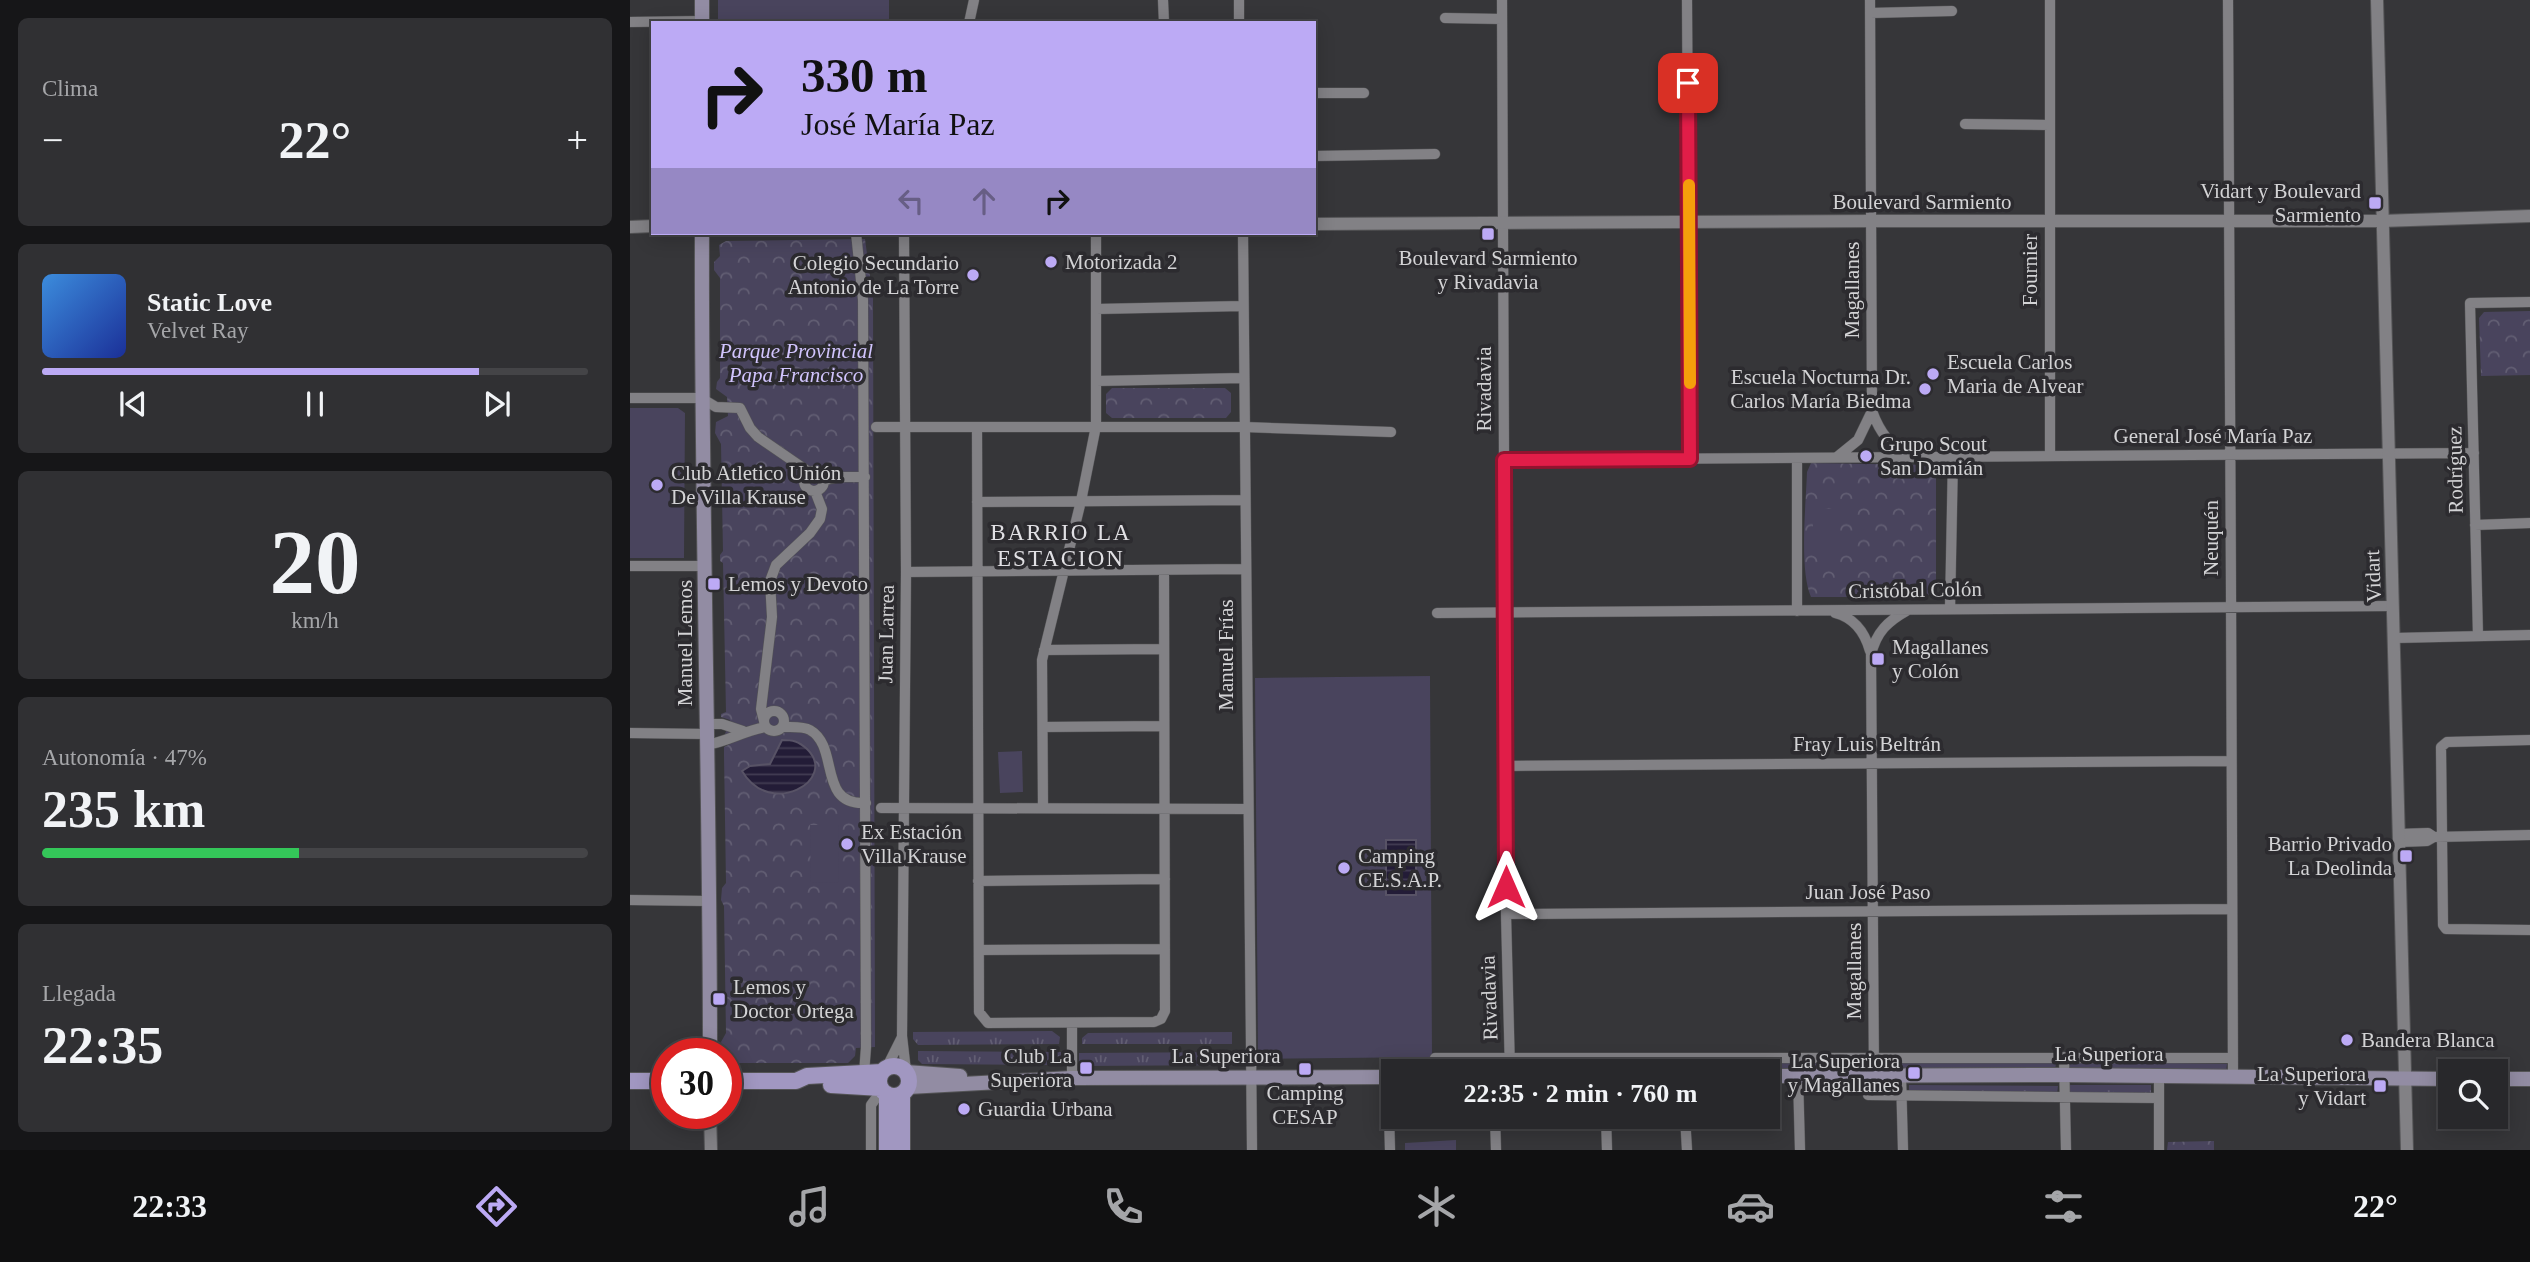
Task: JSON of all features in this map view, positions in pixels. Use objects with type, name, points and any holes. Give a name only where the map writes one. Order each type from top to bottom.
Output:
[{"type":"main road","points":[[702,0],[702,21]]},
{"type":"main road","name":"Manuel Lemos","points":[[702,235],[701,398],[710,1038]]},
{"type":"main road","name":"La Superiora","points":[[742,1081],[796,1081],[807,1076],[863,1074],[893,1082]]},
{"type":"main road","name":"La Superiora","points":[[796,1081],[807,1086],[893,1082],[941,1075],[1066,1078],[1381,1077]]},
{"type":"main road","name":"La Superiora","points":[[1780,1076],[2064,1075],[2438,1079]]},
{"type":"main road","points":[[2508,1079],[2530,1079]]},
{"type":"main road","points":[[630,1081],[651,1081]]},
{"type":"main road","points":[[887,1150],[893,1082]]},
{"type":"main road","points":[[893,1082],[902,1150]]},
{"type":"street","points":[[970,21],[974,0]]},
{"type":"street","points":[[1163,0],[1164,21]]},
{"type":"street","points":[[1239,0],[1239,21]]},
{"type":"street","name":"Rivadavia","points":[[1502,0],[1506,914],[1510,1058]]},
{"type":"street","points":[[1687,0],[1690,459]]},
{"type":"street","name":"Magallanes","points":[[1870,0],[1872,411]]},
{"type":"street","name":"Fournier","points":[[2050,0],[2050,456]]},
{"type":"street","name":"Neuquén","points":[[2228,0],[2233,1076]]},
{"type":"street","name":"Vidart","points":[[2377,0],[2407,1150]]},
{"type":"street","points":[[1870,12],[1952,11]]},
{"type":"street","points":[[1444,18],[1502,19]]},
{"type":"street","points":[[630,22],[651,22]]},
{"type":"street","points":[[1316,93],[1364,93]]},
{"type":"street","points":[[1965,124],[2050,125]]},
{"type":"street","points":[[1316,156],[1435,154]]},
{"type":"street","name":"Boulevard Sarmiento","points":[[1316,225],[1871,220],[2381,221],[2530,216]]},
{"type":"street","points":[[630,227],[651,226]]},
{"type":"street","points":[[856,235],[863,300],[866,803],[866,1047],[863,1074]]},
{"type":"street","name":"Juan Larrea","points":[[893,1082],[902,1036],[906,572],[904,235]]},
{"type":"street","points":[[1043,808],[1042,660],[1096,426],[1096,235]]},
{"type":"street","name":"Manuel Frías","points":[[1243,235],[1251,1150]]},
{"type":"street","name":"Rodríguez","points":[[2478,636],[2470,303],[2530,302]]},
{"type":"street","points":[[1096,309],[1243,306]]},
{"type":"street","points":[[1096,381],[1243,378]]},
{"type":"street","points":[[630,398],[701,398],[716,407],[737,407],[742,410],[750,428],[758,437],[809,472],[819,472],[824,481]]},
{"type":"street","points":[[1872,411],[1887,440],[1915,457]]},
{"type":"street","points":[[1835,458],[1858,440],[1872,411]]},
{"type":"street","points":[[876,427],[1096,426],[1391,432]]},
{"type":"street","points":[[977,427],[976,808],[979,1013],[988,1023],[1154,1022],[1161,1019],[1165,1012],[1164,570]]},
{"type":"street","name":"General José María Paz","points":[[1504,460],[2474,453]]},
{"type":"street","points":[[1950,609],[1953,457]]},
{"type":"street","points":[[1797,458],[1797,611]]},
{"type":"street","points":[[809,472],[804,477],[804,484],[815,491],[820,489],[824,481],[840,477],[864,477]]},
{"type":"street","points":[[815,491],[822,509],[820,519],[810,533],[776,565],[770,582],[772,617],[761,709],[765,724],[775,732],[783,727],[805,728],[815,734],[827,757],[831,776],[839,793],[849,802],[866,803]]},
{"type":"street","points":[[977,502],[1245,500]]},
{"type":"street","points":[[2475,525],[2530,523]]},
{"type":"street","points":[[630,566],[705,566]]},
{"type":"street","points":[[906,572],[1245,569]]},
{"type":"street","name":"Cristóbal Colón","points":[[1437,613],[2393,606]]},
{"type":"street","name":"Magallanes","points":[[1874,1076],[1871,655],[1874,641],[1882,628],[1891,619],[1910,609]]},
{"type":"street","name":"Magallanes","points":[[1826,610],[1841,614],[1864,632],[1871,655]]},
{"type":"street","points":[[2394,638],[2530,635]]},
{"type":"street","points":[[1044,650],[1164,649]]},
{"type":"street","points":[[765,724],[769,712],[776,712],[784,718],[783,727]]},
{"type":"street","points":[[706,734],[718,724],[747,731]]},
{"type":"street","points":[[630,733],[706,734],[728,739],[765,724]]},
{"type":"street","points":[[1042,727],[1164,726]]},
{"type":"street","points":[[2530,740],[2447,742],[2441,747],[2438,837],[2443,925],[2446,929],[2530,930]]},
{"type":"street","name":"Fray Luis Beltrán","points":[[1505,766],[2230,761]]},
{"type":"street","points":[[881,808],[1247,809]]},
{"type":"street","points":[[2399,838],[2428,833],[2438,837],[2530,835]]},
{"type":"street","points":[[978,881],[1165,879]]},
{"type":"street","points":[[630,900],[708,901]]},
{"type":"street","name":"Juan José Paso","points":[[1506,914],[2231,909]]},
{"type":"street","points":[[978,950],[1165,949]]},
{"type":"street","points":[[1066,1078],[1072,1023]]},
{"type":"street","name":"Juan Larrea","points":[[893,1082],[902,1036]]},
{"type":"street","points":[[2064,1057],[2066,1150]]},
{"type":"street","points":[[1435,1058],[2233,1058]]},
{"type":"street","points":[[1798,1076],[1800,1150]]},
{"type":"street","points":[[1901,1076],[1903,1150]]},
{"type":"street","points":[[2159,1076],[2159,1150]]},
{"type":"street","points":[[871,1150],[871,1105],[893,1082]]},
{"type":"street","points":[[1868,1095],[2159,1098]]},
{"type":"street","points":[[710,1129],[710,1150]]},
{"type":"street","points":[[1390,1129],[1390,1150]]},
{"type":"street","points":[[1496,1129],[1496,1150]]},
{"type":"street","points":[[1607,1129],[1608,1150]]},
{"type":"street","points":[[1686,1129],[1687,1150]]},
{"type":"green space","points":[[718,0],[889,0],[889,21],[718,21]]},
{"type":"green space","name":"Parque Provincial Papa Francisco","points":[[865,239],[873,299],[875,1047],[856,1048],[855,1056],[848,1063],[742,1063],[742,1038],[723,1038],[726,1033],[724,906],[721,900],[722,888],[726,883],[724,747],[730,744],[725,734],[730,720],[721,717],[721,714],[726,712],[723,563],[720,561],[723,551],[721,444],[715,433],[716,422],[728,416],[727,397],[716,389],[720,378],[720,278],[714,270],[714,262],[720,256],[719,245],[726,241]]},
{"type":"green space","points":[[2530,311],[2530,375],[2481,376],[2479,318],[2484,312]]},
{"type":"green space","points":[[1112,388],[1225,388],[1231,393],[1231,412],[1226,418],[1112,418],[1106,413],[1106,394]]},
{"type":"green space","name":"Club Atletico Unión De Villa Krause","points":[[630,408],[678,408],[685,413],[684,558],[630,558]]},
{"type":"green space","points":[[1811,463],[1928,465],[1936,470],[1936,591],[1924,597],[1811,597],[1805,571],[1804,536],[1807,472]]},
{"type":"green space","points":[[1813,509],[1836,509],[1836,556],[1813,556]]},
{"type":"green space","name":"Camping CE.S.A.P.","points":[[1430,676],[1432,1057],[1258,1059],[1255,678]]},
{"type":"green space","points":[[1022,751],[1023,792],[1000,793],[998,752]]},
{"type":"green space","points":[[810,825],[838,825],[839,883],[811,882]]},
{"type":"green space","points":[[1052,1031],[1060,1037],[1059,1044],[918,1045],[913,1039],[913,1032]]},
{"type":"green space","points":[[1232,1032],[1232,1044],[1082,1044],[1082,1038],[1088,1033]]},
{"type":"green space","points":[[918,1051],[1061,1052],[1061,1061],[1058,1065],[922,1064],[918,1060]]},
{"type":"green space","points":[[1241,1052],[1241,1065],[1079,1066],[1079,1053]]},
{"type":"green space","points":[[2068,1061],[2227,1064],[2226,1071],[2068,1069]]},
{"type":"green space","points":[[1780,1063],[1864,1063],[1867,1070],[1780,1070]]},
{"type":"green space","points":[[1880,1063],[2056,1063],[2055,1071],[1881,1070]]},
{"type":"green space","points":[[1909,1085],[2058,1086],[2057,1094],[1909,1092]]},
{"type":"green space","points":[[2069,1085],[2151,1085],[2151,1094],[2069,1093]]},
{"type":"green space","points":[[1456,1140],[1456,1150],[1405,1150],[1405,1143]]},
{"type":"green space","points":[[2214,1141],[2214,1150],[2167,1150],[2168,1142]]},
{"type":"shaded area","points":[[782,740],[795,741],[807,749],[815,761],[814,772],[808,782],[797,790],[768,792],[754,785],[742,771],[750,766],[770,764]]},
{"type":"shaded area","points":[[1386,840],[1416,840],[1416,895],[1386,895]]},
{"type":"slow traffic","points":[[1689,185],[1690,383]]},
{"type":"place","name":"Vidart y Boulevard Sarmiento","points":[[2375,203]]},
{"type":"place","name":"Boulevard Sarmiento y Rivadavia","points":[[1488,234]]},
{"type":"place","name":"Motorizada 2","points":[[1051,262]]},
{"type":"place","name":"Colegio Secundario Antonio de La Torre","points":[[973,275]]},
{"type":"place","name":"Escuela Carlos Maria de Alvear","points":[[1933,374]]},
{"type":"place","name":"Escuela Nocturna Dr. Carlos María Biedma","points":[[1925,389]]},
{"type":"place","name":"Grupo Scout San Damián","points":[[1866,456]]},
{"type":"place","name":"Club Atletico Unión De Villa Krause","points":[[657,485]]},
{"type":"place","name":"Lemos y Devoto","points":[[714,584]]},
{"type":"place","name":"Magallanes y Colón","points":[[1878,659]]},
{"type":"place","name":"Ex Estación Villa Krause","points":[[847,844]]},
{"type":"place","name":"Barrio Privado La Deolinda","points":[[2406,856]]},
{"type":"place","name":"Camping CE.S.A.P.","points":[[1344,868]]},
{"type":"place","name":"Lemos y Doctor Ortega","points":[[719,999]]},
{"type":"place","name":"Bandera Blanca","points":[[2347,1040]]},
{"type":"place","name":"Club La Superiora","points":[[1086,1068]]},
{"type":"place","name":"Camping CESAP","points":[[1305,1069]]},
{"type":"place","name":"La Superiora y Magallanes","points":[[1914,1073]]},
{"type":"place","name":"La Superiora y Vidart","points":[[2380,1086]]},
{"type":"place","name":"Guardia Urbana","points":[[964,1109]]},
{"type":"district","name":"BARRIO LA ESTACION","points":[[1061,545]]},
{"type":"route","points":[[1506,887],[1504,460],[1690,459],[1688,83]]}]
